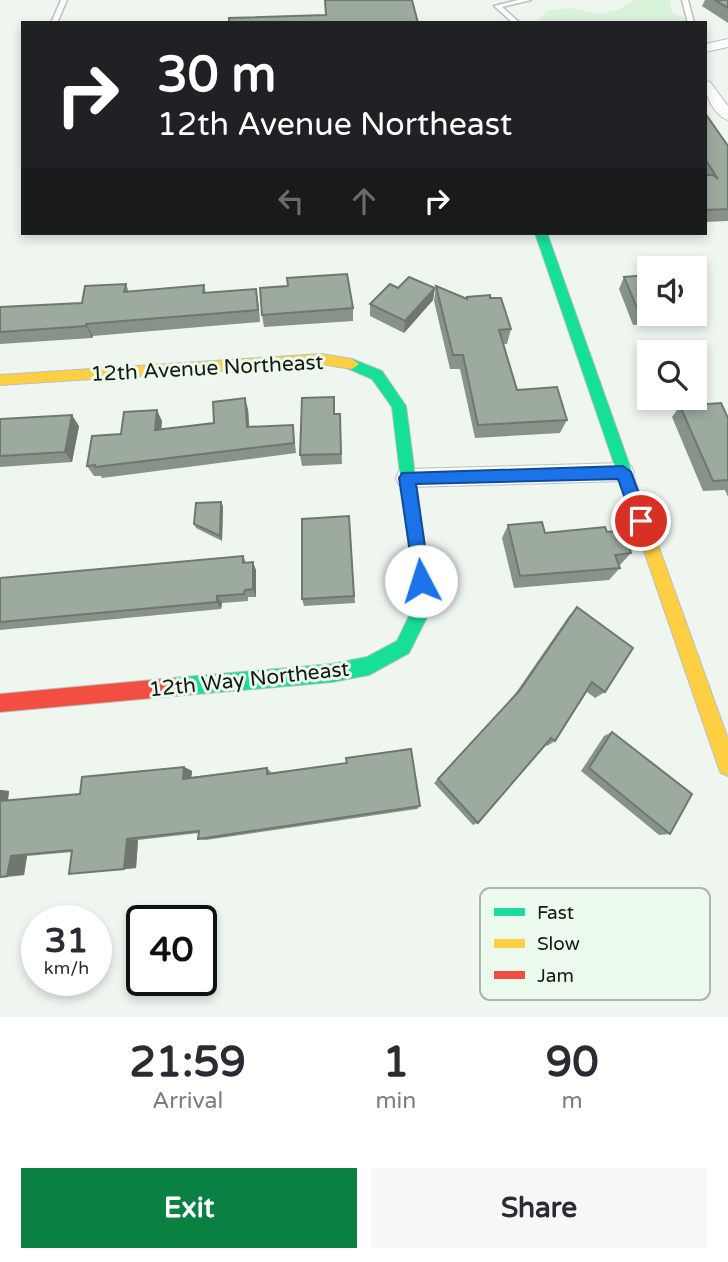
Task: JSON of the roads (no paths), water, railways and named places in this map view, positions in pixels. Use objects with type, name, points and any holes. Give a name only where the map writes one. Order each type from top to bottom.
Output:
[{"type":"street","points":[[707,47],[728,43]]},
{"type":"street","points":[[707,88],[728,116]]},
{"type":"street","points":[[542,235],[728,766]]},
{"type":"street","name":"12th Avenue Northeast","points":[[0,380],[321,359],[349,362],[372,370],[389,385],[399,406],[407,478]]},
{"type":"street","points":[[407,478],[623,472]]},
{"type":"street","name":"12th Way Northeast","points":[[0,703],[332,673],[369,667],[403,647],[419,615],[419,559],[407,478]]},
{"type":"lane","points":[[55,21],[64,0]]},
{"type":"lane","points":[[515,21],[497,6],[528,0]]},
{"type":"lane","points":[[685,0],[690,21]]}]
